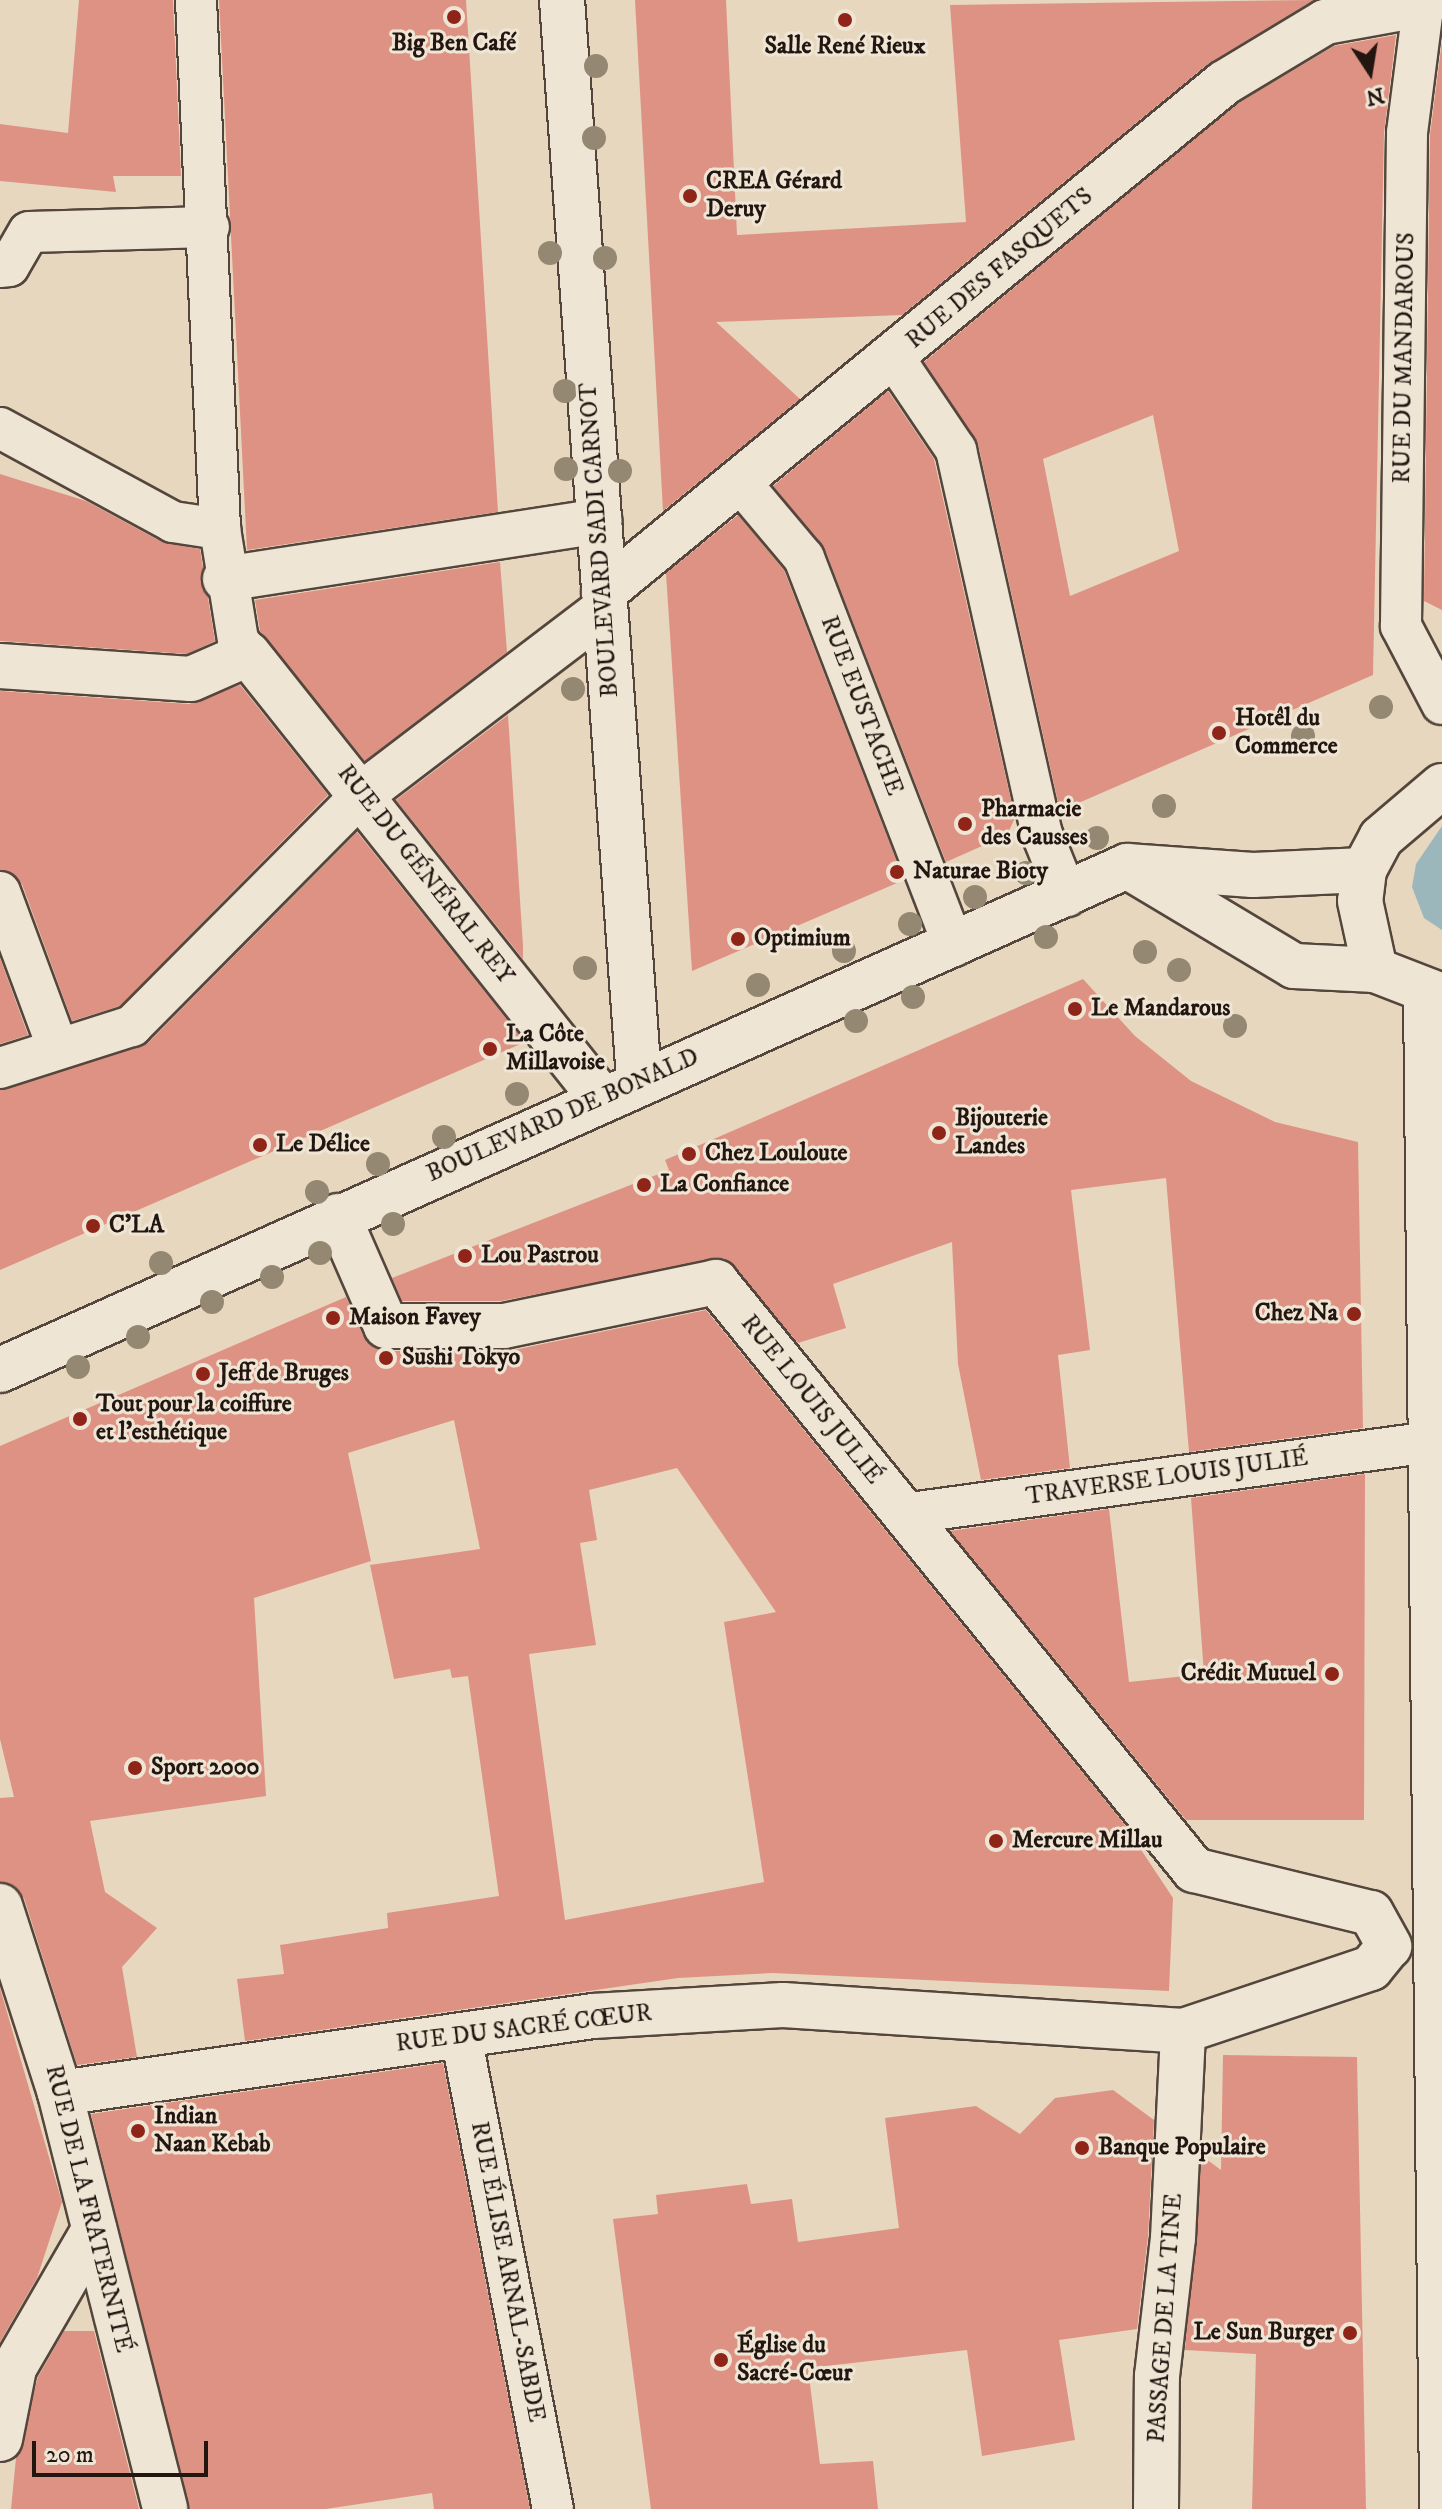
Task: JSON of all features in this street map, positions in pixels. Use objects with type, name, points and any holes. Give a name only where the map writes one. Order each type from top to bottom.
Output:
[{"type":"street","points":[[0,666],[191,679],[248,654],[238,640],[225,579],[220,529],[209,227],[196,0]]},
{"type":"street","name":"BOULEVARD SADI CARNOT","points":[[562,0],[600,521],[620,1088]]},
{"type":"street","name":"RUE DES FASQUETS","points":[[362,794],[604,600],[740,482],[1224,83],[1325,22],[1427,1]]},
{"type":"street","name":"RUE DU MANDAROUS","points":[[1427,1],[1407,133],[1401,626],[1442,704]]},
{"type":"street","points":[[0,267],[9,266],[29,232],[209,227]]},
{"type":"street","points":[[894,358],[956,450],[1042,834],[1067,896]]},
{"type":"street","points":[[0,428],[173,522],[220,529]]},
{"type":"street","name":"RUE EUSTACHE","points":[[740,482],[804,558],[954,946]]},
{"type":"street","points":[[225,579],[600,521]]},
{"type":"street","name":"RUE DU GÉNÉRAL REY","points":[[248,654],[362,794],[620,1088]]},
{"type":"street","points":[[1375,970],[1360,901],[1364,870],[1381,838],[1442,786]]},
{"type":"street","points":[[0,1068],[132,1026],[362,794]]},
{"type":"street","points":[[1127,866],[1253,875],[1364,870]]},
{"type":"street","points":[[1127,866],[1294,966],[1375,970],[1434,995],[1431,1442],[1439,1622],[1442,2509]]},
{"type":"street","name":"BOULEVARD DE BONALD","points":[[0,1370],[620,1088],[954,946],[1127,866]]},
{"type":"street","points":[[0,892],[58,1049]]},
{"type":"street","name":"RUE LOUIS JULIÉ","points":[[338,1216],[386,1326],[504,1326],[716,1282],[1194,1870],[1371,1913],[1389,1946]]},
{"type":"street","name":"TRAVERSE LOUIS JULIÉ","points":[[903,1514],[1431,1442]]},
{"type":"street","name":"RUE DE LA FRATERNITÉ","points":[[3,1908],[60,2093],[165,2509]]},
{"type":"street","points":[[1183,2031],[1371,1968],[1389,1946],[1438,1948]]},
{"type":"street","name":"RUE DU SACRÉ CŒUR","points":[[60,2093],[593,2016],[783,2005],[1183,2031]]},
{"type":"street","name":"PASSAGE DE LA TINE","points":[[1156,2509],[1157,2376],[1173,2238],[1183,2031]]},
{"type":"street","name":"RUE ÉLISE ARNAL-SABDE","points":[[461,2036],[553,2509]]},
{"type":"street","points":[[0,2439],[14,2368],[94,2230]]},
{"type":"water","points":[[1442,826],[1442,930],[1424,918],[1412,887],[1416,864]]},
{"type":"building","points":[[79,0],[173,0],[181,176],[113,176],[116,192],[0,181],[0,124],[68,133]]},
{"type":"building","points":[[219,0],[466,0],[498,512],[247,550]]},
{"type":"building","name":"CREA Gérard Deruy","points":[[635,0],[726,0],[737,235],[966,222],[950,5],[1314,0],[1208,64],[902,315],[716,322],[800,399],[663,511]]},
{"type":"building","points":[[1396,35],[1384,133],[1373,675],[1060,811],[978,444],[924,362],[1238,103],[1334,46]],"holes":[[[1153,415],[1179,551],[1070,596],[1043,459]]]},
{"type":"building","points":[[1442,41],[1442,610],[1424,601],[1430,135]]},
{"type":"building","points":[[888,391],[934,459],[1015,818],[1007,835],[946,862],[825,550],[773,486]]},
{"type":"building","points":[[0,474],[86,501],[162,542],[200,549],[215,641],[187,654],[0,641]]},
{"type":"building","points":[[738,515],[784,570],[904,880],[692,971],[666,573]]},
{"type":"building","points":[[500,562],[507,652],[365,761],[260,631],[255,600]]},
{"type":"building","points":[[240,685],[328,795],[120,1006],[72,1021],[22,884],[0,870],[0,691],[189,704]]},
{"type":"building","points":[[508,715],[523,946],[523,959],[396,800]]},
{"type":"building","points":[[357,832],[525,1042],[0,1270],[0,1090],[148,1043]]},
{"type":"building","points":[[0,958],[28,1035],[0,1044]]},
{"type":"building","points":[[1083,979],[1135,1036],[1191,1081],[1275,1122],[1358,1142],[1363,1428],[1189,1452],[1166,1178],[1071,1190],[1090,1350],[1058,1355],[1070,1468],[981,1480],[958,1364],[952,1242],[833,1284],[846,1328],[798,1343],[724,1258],[501,1301],[402,1301],[392,1278],[669,1170],[665,1160]]},
{"type":"building","points":[[346,1297],[364,1337],[386,1351],[509,1351],[706,1310],[1122,1821],[1173,1898],[1169,1991],[773,1973],[678,1978],[245,2041],[237,1979],[284,1974],[280,1945],[388,1928],[387,1913],[499,1896],[468,1676],[452,1678],[450,1669],[394,1679],[370,1565],[480,1549],[454,1420],[348,1453],[371,1561],[254,1598],[266,1796],[90,1821],[105,1892],[157,1928],[122,1967],[137,2057],[77,2065],[24,1898],[0,1882],[0,1798],[14,1797],[0,1739],[0,1446]],"holes":[[[677,1468],[776,1612],[724,1622],[764,1882],[565,1920],[529,1654],[596,1645],[580,1543],[597,1540],[589,1490]]]},
{"type":"building","points":[[1365,1474],[1364,1820],[1186,1820],[950,1531],[1109,1509],[1129,1682],[1204,1674],[1191,1498]]},
{"type":"building","points":[[0,1988],[62,2202],[37,2278],[0,2342]]},
{"type":"building","points":[[1223,2055],[1357,2057],[1366,2509],[1252,2509],[1256,2354],[1185,2350],[1202,2156],[1221,2170]]},
{"type":"building","points":[[443,2063],[530,2509],[434,2509],[432,2493],[326,2509],[189,2509],[91,2114]]},
{"type":"building","points":[[1113,2090],[1154,2120],[1148,2236],[1137,2329],[1059,2340],[1075,2440],[982,2456],[967,2350],[808,2368],[820,2464],[873,2461],[878,2509],[651,2509],[613,2219],[658,2214],[656,2195],[747,2184],[751,2204],[792,2199],[798,2242],[899,2228],[885,2118],[976,2106],[1020,2134],[1055,2098]]},
{"type":"building","points":[[64,2331],[94,2331],[139,2509],[11,2509],[16,2458],[38,2377]]},
{"type":"place","name":"Big Ben Café","points":[[454,17]]},
{"type":"place","name":"Salle René Rieux","points":[[845,20]]},
{"type":"place","name":"CREA Gérard Deruy","points":[[690,196]]},
{"type":"place","name":"Hotêl du Commerce","points":[[1219,733]]},
{"type":"place","name":"Pharmacie des Causses","points":[[965,824]]},
{"type":"place","name":"Naturae Bioty","points":[[897,872]]},
{"type":"place","name":"Optimium","points":[[738,939]]},
{"type":"place","name":"Le Mandarous","points":[[1075,1009]]},
{"type":"place","name":"La Côte Millavoise","points":[[490,1049]]},
{"type":"place","name":"Bijouterie Landes","points":[[939,1133]]},
{"type":"place","name":"Le Délice","points":[[260,1145]]},
{"type":"place","name":"Chez Louloute","points":[[689,1154]]},
{"type":"place","name":"La Confiance","points":[[644,1185]]},
{"type":"place","name":"C’LA","points":[[93,1226]]},
{"type":"place","name":"Lou Pastrou","points":[[465,1256]]},
{"type":"place","name":"Chez Na","points":[[1354,1314]]},
{"type":"place","name":"Maison Favey","points":[[333,1318]]},
{"type":"place","name":"Sushi Tokyo","points":[[386,1358]]},
{"type":"place","name":"Jeff de Bruges","points":[[203,1374]]},
{"type":"place","name":"Tout pour la coiffure et l’esthétique","points":[[80,1419]]},
{"type":"place","name":"Crédit Mutuel","points":[[1332,1674]]},
{"type":"place","name":"Sport 2000","points":[[135,1768]]},
{"type":"place","name":"Mercure Millau","points":[[996,1841]]},
{"type":"place","name":"Indian Naan Kebab","points":[[138,2131]]},
{"type":"place","name":"Banque Populaire","points":[[1082,2148]]},
{"type":"place","name":"Le Sun Burger","points":[[1350,2333]]},
{"type":"place","name":"Église du Sacré-Cœur","points":[[721,2360]]}]
